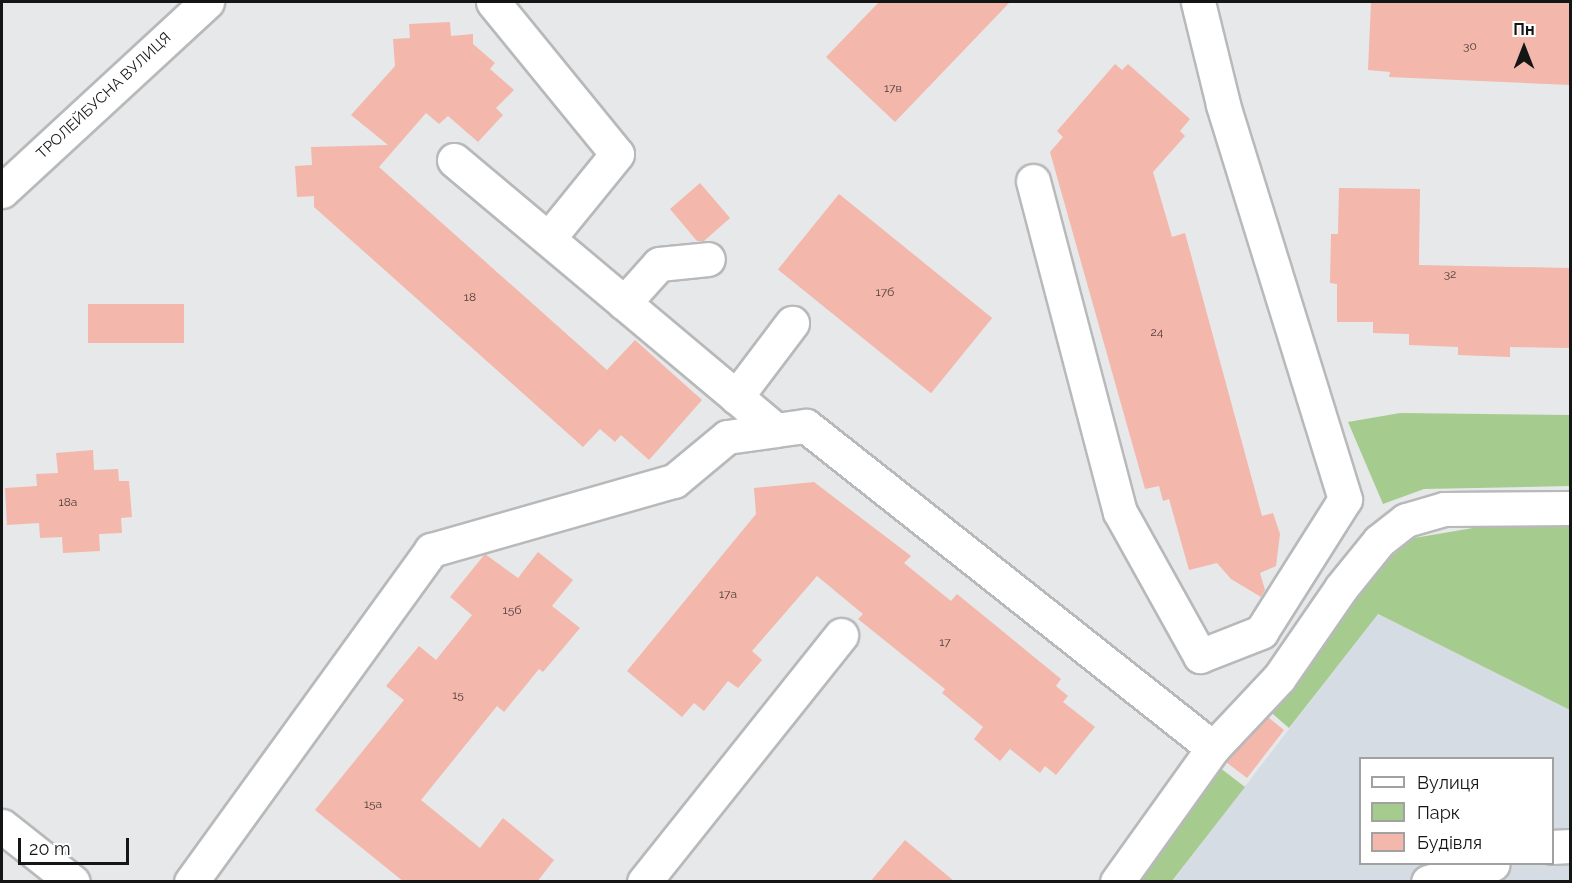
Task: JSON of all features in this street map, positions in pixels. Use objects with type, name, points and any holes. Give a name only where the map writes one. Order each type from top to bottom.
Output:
[{"type":"street","name":"ТРОЛЕЙБУСНА ВУЛИЦЯ","points":[[2,191],[207,2]]},
{"type":"street","points":[[493,2],[617,154],[548,239]]},
{"type":"street","points":[[1033,181],[1120,512],[1200,656],[1261,632],[1345,499],[1223,104],[1198,2]]},
{"type":"street","points":[[454,160],[776,430]]},
{"type":"street","points":[[624,303],[659,264],[708,259]]},
{"type":"street","points":[[736,397],[792,323]]},
{"type":"street","points":[[191,882],[431,550],[674,481],[727,437],[806,426],[1213,748]]},
{"type":"street","points":[[1117,882],[1213,748],[1279,678],[1365,557],[1407,520],[1444,509],[1570,508]]},
{"type":"street","points":[[644,882],[841,635]]},
{"type":"street","points":[[2,826],[73,882]]},
{"type":"street","points":[[1554,847],[1570,846]]},
{"type":"street","points":[[1428,882],[1462,877],[1491,865]]},
{"type":"shaded area","points":[[1377,614],[1570,710],[1570,881],[1172,882]]},
{"type":"green space","points":[[1400,413],[1570,415],[1570,486],[1424,489],[1383,504],[1348,422]]},
{"type":"green space","points":[[1485,526],[1570,526],[1570,710],[1378,614],[1289,728],[1267,709],[1340,606],[1380,566],[1414,538]]},
{"type":"green space","points":[[1215,764],[1245,787],[1172,881],[1131,882]]},
{"type":"building","points":[[879,2],[1010,2],[895,122],[826,57]]},
{"type":"building","points":[[1371,2],[1570,2],[1570,85],[1389,77],[1390,72],[1368,70]]},
{"type":"building","points":[[450,22],[451,36],[473,34],[473,44],[495,63],[490,69],[514,90],[496,108],[503,115],[478,142],[448,116],[439,124],[426,113],[379,167],[607,370],[635,340],[702,400],[649,460],[621,435],[615,442],[600,429],[583,447],[314,207],[314,196],[297,197],[295,166],[312,165],[311,147],[388,145],[351,115],[395,66],[393,39],[410,38],[409,24]]},
{"type":"building","points":[[1115,64],[1122,70],[1128,64],[1190,119],[1180,131],[1185,136],[1153,172],[1172,237],[1185,233],[1262,516],[1273,513],[1280,534],[1276,566],[1260,573],[1265,590],[1261,597],[1231,579],[1217,563],[1189,570],[1169,499],[1163,501],[1159,486],[1145,489],[1050,152],[1063,137],[1057,131]]},
{"type":"building","points":[[700,183],[730,218],[704,241],[697,241],[670,209]]},
{"type":"building","points":[[1339,188],[1420,189],[1419,265],[1570,268],[1570,348],[1510,347],[1510,357],[1458,355],[1458,347],[1409,345],[1409,334],[1373,333],[1373,322],[1337,322],[1337,284],[1330,283],[1331,234],[1338,234]]},
{"type":"building","points":[[839,194],[992,318],[931,393],[778,269]]},
{"type":"building","points":[[88,304],[184,304],[184,343],[88,343]]},
{"type":"building","points":[[93,450],[94,470],[118,469],[119,481],[129,481],[132,517],[121,518],[122,533],[99,534],[100,551],[63,553],[62,537],[40,538],[39,523],[7,525],[5,488],[37,486],[36,474],[58,473],[56,453]]},
{"type":"building","points":[[814,482],[911,556],[904,563],[951,601],[957,594],[1061,679],[1056,686],[1068,696],[1063,702],[1095,727],[1056,775],[1045,766],[1040,773],[1010,749],[1000,761],[974,739],[983,727],[942,693],[945,689],[858,619],[863,614],[817,576],[752,651],[762,660],[738,688],[728,681],[704,711],[694,703],[682,717],[627,671],[756,514],[754,488]]},
{"type":"building","points":[[538,552],[573,580],[552,606],[580,628],[543,672],[539,669],[504,712],[497,706],[421,800],[480,848],[503,818],[554,860],[537,882],[404,882],[315,810],[404,700],[386,686],[419,646],[436,660],[472,615],[450,597],[485,554],[518,578]]},
{"type":"building","points":[[1268,717],[1284,730],[1247,778],[1226,762]]},
{"type":"building","points":[[905,840],[955,882],[870,882]]}]
